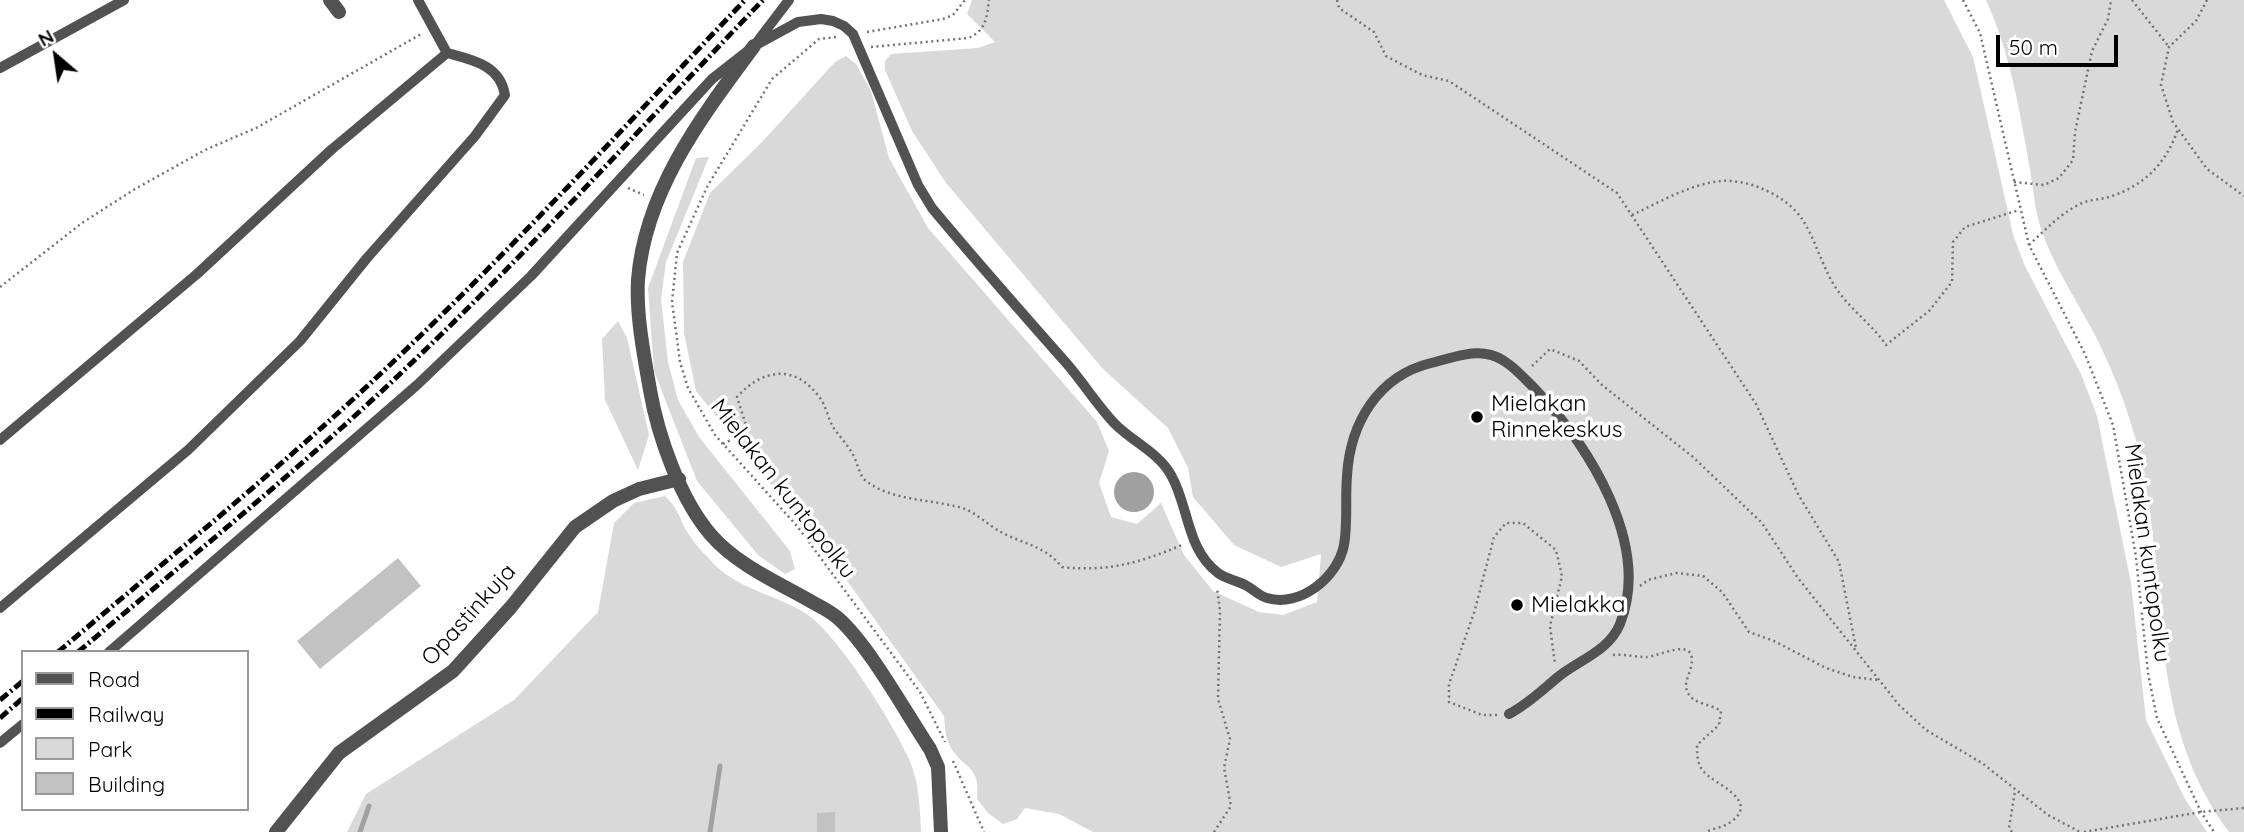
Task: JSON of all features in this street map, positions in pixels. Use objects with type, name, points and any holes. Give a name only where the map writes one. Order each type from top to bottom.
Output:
[{"type":"street","points":[[754,46],[690,136],[657,204],[645,241],[638,281],[642,340],[657,428],[679,479],[712,536],[741,560],[839,618],[861,646],[917,729],[938,767],[941,832]]},
{"type":"street","name":"Opastinkuja","points":[[276,832],[338,753],[453,671],[511,607],[575,527],[593,513],[630,493],[679,479]]},
{"type":"lane","points":[[0,68],[124,0]]},
{"type":"lane","points":[[0,608],[188,450],[300,341],[367,258],[475,136],[505,95],[503,84],[479,62],[447,53],[418,0]]},
{"type":"lane","points":[[754,46],[789,0]]},
{"type":"lane","points":[[111,650],[417,385],[531,276],[712,79],[754,46],[798,22],[821,19],[844,26],[853,34],[910,167],[932,208],[1115,425],[1164,464],[1173,477],[1194,540],[1214,570],[1267,598],[1305,594],[1323,582],[1336,566],[1344,547],[1347,470],[1358,424],[1368,405],[1385,386],[1420,366],[1461,355],[1486,354],[1503,360],[1522,375],[1579,440],[1594,463],[1619,525],[1629,581],[1625,606],[1611,639],[1556,678],[1528,704],[1508,714]]},
{"type":"lane","points":[[0,440],[197,274],[331,150],[447,53]]},
{"type":"lane","points":[[0,743],[21,726]]},
{"type":"path","name":"Mielakan kuntopolku","points":[[948,748],[920,692],[797,527],[723,444],[700,413],[680,362],[673,302],[677,253],[707,187],[772,79],[819,39],[943,19],[953,15],[965,0]]},
{"type":"path","points":[[860,49],[968,38],[986,23],[989,0]]},
{"type":"path","points":[[1337,0],[1339,8],[1374,32],[1386,56],[1422,75],[1449,82],[1617,193],[1756,404],[1798,494],[1839,562],[1856,648]]},
{"type":"path","name":"Mielakan kuntopolku","points":[[1962,0],[1980,33],[2029,246],[2085,354],[2113,425],[2136,557],[2148,673],[2157,718],[2201,812],[2214,832]]},
{"type":"path","points":[[2014,182],[2044,185],[2059,178],[2073,160],[2075,132],[2092,51],[2108,19],[2111,0]]},
{"type":"path","points":[[2132,0],[2169,47]]},
{"type":"path","points":[[2207,0],[2196,21],[2169,47],[2161,85],[2178,129],[2207,169],[2244,196]]},
{"type":"path","points":[[0,286],[82,223],[135,189],[205,150],[256,128],[432,28]]},
{"type":"path","points":[[2029,246],[2067,211],[2083,202],[2128,190],[2149,175],[2171,149],[2178,129]]},
{"type":"path","points":[[1631,215],[1690,189],[1723,181],[1762,189],[1782,198],[1804,221],[1833,284],[1844,300],[1870,322],[1886,345],[1928,311],[1952,282],[1954,242],[1965,226],[2019,210]]},
{"type":"path","points":[[615,185],[636,189],[657,204]]},
{"type":"path","points":[[1522,375],[1550,349],[1579,361],[1602,385],[1693,457],[1762,523],[1798,578],[1899,705],[1926,730],[1982,763],[2048,815],[2082,832],[2201,812],[2244,808]]},
{"type":"path","points":[[723,444],[743,434],[746,425],[737,397],[752,380],[767,373],[792,376],[800,378],[821,398],[831,423],[853,454],[862,477],[878,490],[963,509],[1001,532],[1051,553],[1062,567],[1095,571],[1118,568],[1194,540]]},
{"type":"path","points":[[1508,714],[1482,715],[1450,702],[1449,693],[1494,537],[1506,523],[1523,523],[1556,550],[1562,576],[1550,626],[1556,678]]},
{"type":"path","points":[[1214,570],[1220,610],[1218,699],[1230,739],[1224,768],[1231,806],[1214,832]]},
{"type":"path","points":[[1625,606],[1648,580],[1676,573],[1703,576],[1722,592],[1749,632],[1774,641],[1826,668],[1853,677],[1880,680]]},
{"type":"path","points":[[1596,652],[1644,657],[1677,648],[1691,656],[1685,685],[1688,694],[1693,700],[1713,705],[1721,711],[1722,718],[1719,725],[1697,746],[1697,758],[1707,775],[1734,792],[1738,802],[1737,815],[1731,823],[1706,832]]},
{"type":"path","points":[[953,760],[984,832]]},
{"type":"path","points":[[2012,832],[2009,828],[2015,791]]},
{"type":"green space","points":[[972,0],[1944,0],[1973,57],[2013,234],[2024,264],[2081,374],[2097,416],[2131,583],[2146,720],[2185,799],[2207,832],[1093,832],[1059,814],[1025,808],[1017,819],[1003,824],[988,813],[977,799],[976,779],[949,744],[944,716],[840,571],[696,391],[684,333],[683,262],[710,193],[763,141],[835,62],[846,56],[856,64],[871,91],[889,158],[928,228],[1097,422],[1109,451],[1099,483],[1111,517],[1137,524],[1161,503],[1184,555],[1213,591],[1259,612],[1283,615],[1317,602],[1321,554],[1281,567],[1234,545],[1193,497],[1188,468],[1168,428],[1103,369],[946,183],[912,131],[885,70],[885,61],[891,54],[978,48],[995,42],[967,14]]},
{"type":"green space","points":[[1986,0],[2244,0],[2244,832],[2229,832],[2203,791],[2185,748],[2165,660],[2151,522],[2136,439],[2111,368],[2045,241],[2036,211],[2013,80]]},
{"type":"green space","points":[[709,157],[666,262],[661,299],[668,362],[678,400],[699,437],[790,551],[795,569],[785,574],[758,555],[697,481],[654,371],[648,288],[696,158]]},
{"type":"green space","points":[[618,321],[627,338],[649,435],[638,470],[605,400],[602,339]]},
{"type":"green space","points":[[665,496],[674,506],[686,531],[718,568],[739,582],[797,608],[821,626],[835,642],[878,703],[909,759],[917,785],[921,832],[347,832],[366,794],[514,700],[598,612],[614,523],[634,503]]},
{"type":"shaded area","points":[[1134,472],[1142,473],[1148,478],[1153,484],[1153,500],[1148,506],[1142,511],[1134,512],[1126,511],[1120,506],[1115,500],[1114,492],[1115,484],[1120,478],[1126,473]]},
{"type":"building","points":[[398,558],[421,586],[320,669],[297,641]]},
{"type":"building","points":[[835,812],[835,832],[817,832],[817,813]]},
{"type":"waterway","points":[[710,832],[720,766]]},
{"type":"waterway","points":[[360,832],[369,806]]},
{"type":"railway","points":[[60,650],[270,473],[394,361],[528,228],[745,0]]},
{"type":"railway","points":[[80,650],[283,479],[402,372],[540,235],[763,0]]},
{"type":"railway","points":[[0,700],[21,683]]},
{"type":"railway","points":[[0,718],[21,700]]},
{"type":"place","name":"Mielakan Rinnekeskus","points":[[1477,417]]},
{"type":"place","name":"Mielakka","points":[[1517,605]]}]
